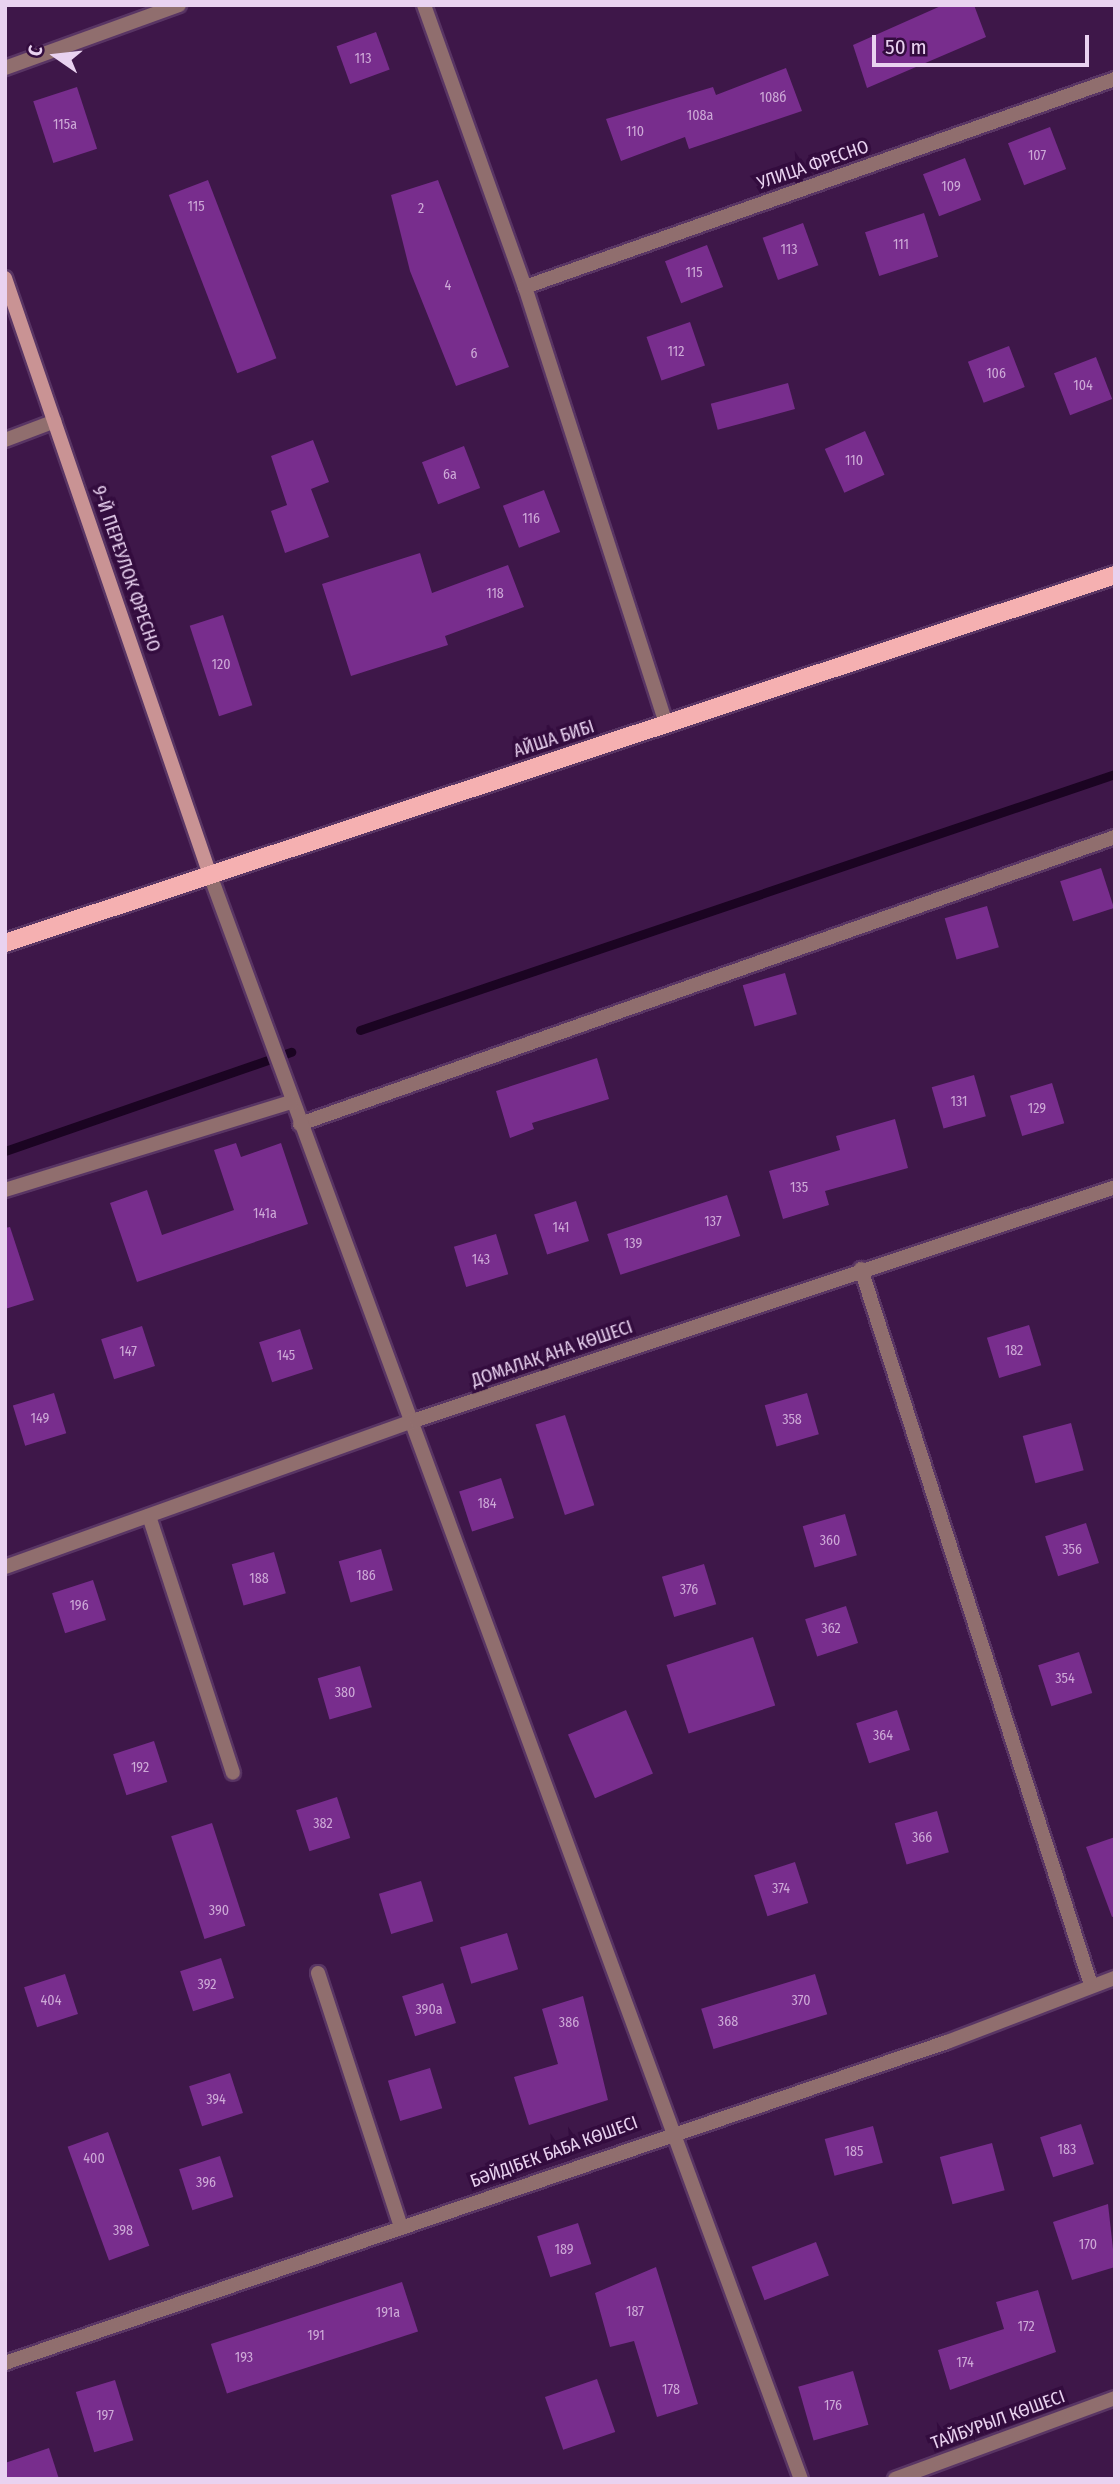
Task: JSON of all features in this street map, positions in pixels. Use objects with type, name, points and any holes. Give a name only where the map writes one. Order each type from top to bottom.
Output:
[{"type":"main road","name":"АЙША БИБІ","points":[[5,943],[209,872],[1115,575]]},
{"type":"street","points":[[5,68],[179,5]]},
{"type":"street","points":[[424,5],[525,287],[666,724]]},
{"type":"street","name":"УЛИЦА ФРЕСНО","points":[[525,287],[1115,79]]},
{"type":"street","name":"9-Й ПЕРЕУЛОК ФРЕСНО","points":[[5,278],[209,872]]},
{"type":"street","points":[[5,440],[55,421]]},
{"type":"street","points":[[300,1124],[1115,837]]},
{"type":"street","points":[[209,872],[251,997],[416,1420],[801,2479]]},
{"type":"street","points":[[5,1191],[291,1102]]},
{"type":"street","name":"ДОМАЛАҚ АНА КӨШЕСІ","points":[[5,1567],[416,1420],[861,1269],[1115,1187]]},
{"type":"street","points":[[861,1269],[1091,1985]]},
{"type":"street","points":[[149,1516],[233,1773]]},
{"type":"street","points":[[318,1973],[401,2227]]},
{"type":"street","name":"БӘЙДІБЕК БАБА КӨШЕСІ","points":[[5,2363],[675,2130],[947,2042],[1115,1978]]},
{"type":"street","name":"ТАЙБУРЫЛ КӨШЕСІ","points":[[895,2479],[1115,2398]]},
{"type":"building","points":[[943,5],[974,5],[986,37],[867,88],[853,45]]},
{"type":"building","points":[[376,32],[390,70],[350,84],[337,46]]},
{"type":"building","points":[[786,68],[802,111],[689,149],[685,137],[621,161],[606,119],[713,87],[716,95]]},
{"type":"building","points":[[77,87],[97,149],[53,163],[33,101]]},
{"type":"building","points":[[1050,127],[1066,169],[1024,185],[1008,143]]},
{"type":"building","points":[[965,158],[981,200],[939,216],[923,174]]},
{"type":"building","points":[[208,180],[276,358],[237,373],[169,195]]},
{"type":"building","points":[[438,180],[509,367],[456,386],[410,271],[391,195]]},
{"type":"building","points":[[924,213],[938,257],[879,276],[865,232]]},
{"type":"building","points":[[803,223],[818,265],[778,280],[763,238]]},
{"type":"building","points":[[707,245],[723,287],[681,303],[665,261]]},
{"type":"building","points":[[690,322],[705,365],[661,380],[647,337]]},
{"type":"building","points":[[1009,346],[1025,387],[984,403],[968,362]]},
{"type":"building","points":[[1096,357],[1112,399],[1070,415],[1054,373]]},
{"type":"building","points":[[788,383],[795,409],[718,430],[711,404]]},
{"type":"building","points":[[865,431],[885,475],[844,493],[825,449]]},
{"type":"building","points":[[313,440],[329,482],[311,489],[329,537],[285,553],[271,511],[287,505],[271,456]]},
{"type":"building","points":[[464,446],[480,488],[438,504],[422,462]]},
{"type":"building","points":[[544,490],[560,532],[519,548],[503,506]]},
{"type":"building","points":[[420,553],[432,593],[508,565],[524,607],[445,636],[448,645],[351,676],[322,584]]},
{"type":"building","points":[[223,615],[252,705],[219,716],[190,626]]},
{"type":"building","points":[[1101,868],[1114,908],[1073,921],[1060,881]]},
{"type":"building","points":[[987,906],[999,947],[957,959],[945,918]]},
{"type":"building","points":[[785,973],[797,1014],[755,1026],[743,985]]},
{"type":"building","points":[[597,1058],[609,1099],[532,1123],[534,1129],[510,1138],[496,1091]]},
{"type":"building","points":[[974,1075],[986,1116],[944,1128],[932,1087]]},
{"type":"building","points":[[1052,1083],[1064,1123],[1022,1136],[1010,1096]]},
{"type":"building","points":[[895,1119],[908,1168],[825,1191],[829,1205],[783,1219],[769,1171],[840,1150],[836,1136]]},
{"type":"building","points":[[236,1143],[241,1157],[281,1143],[308,1224],[137,1282],[110,1203],[147,1190],[162,1235],[234,1210],[214,1150]]},
{"type":"building","points":[[727,1195],[740,1236],[620,1275],[607,1234]]},
{"type":"building","points":[[576,1201],[589,1241],[547,1255],[534,1215]]},
{"type":"building","points":[[10,1227],[34,1300],[5,1309],[5,1228]]},
{"type":"building","points":[[496,1234],[508,1274],[466,1287],[454,1247]]},
{"type":"building","points":[[1029,1325],[1041,1365],[999,1378],[987,1338]]},
{"type":"building","points":[[142,1326],[155,1366],[114,1379],[101,1339]]},
{"type":"building","points":[[300,1329],[313,1369],[272,1382],[259,1342]]},
{"type":"building","points":[[54,1393],[66,1433],[25,1446],[13,1406]]},
{"type":"building","points":[[807,1393],[819,1434],[777,1446],[765,1405]]},
{"type":"building","points":[[565,1415],[594,1505],[565,1515],[536,1425]]},
{"type":"building","points":[[1071,1423],[1084,1470],[1035,1483],[1023,1436]]},
{"type":"building","points":[[501,1478],[514,1518],[472,1532],[459,1492]]},
{"type":"building","points":[[845,1514],[857,1555],[815,1567],[803,1526]]},
{"type":"building","points":[[1086,1523],[1099,1563],[1058,1576],[1045,1536]]},
{"type":"building","points":[[381,1549],[393,1590],[351,1602],[339,1561]]},
{"type":"building","points":[[274,1552],[286,1593],[244,1605],[232,1564]]},
{"type":"building","points":[[704,1564],[716,1604],[674,1617],[662,1577]]},
{"type":"building","points":[[93,1580],[106,1620],[65,1633],[52,1593]]},
{"type":"building","points":[[846,1606],[858,1643],[817,1656],[805,1619]]},
{"type":"building","points":[[753,1637],[775,1705],[689,1734],[666,1665]]},
{"type":"building","points":[[1079,1652],[1092,1693],[1051,1706],[1038,1665]]},
{"type":"building","points":[[360,1666],[372,1707],[330,1719],[318,1678]]},
{"type":"building","points":[[626,1710],[653,1774],[595,1798],[568,1735]]},
{"type":"building","points":[[897,1710],[910,1750],[869,1763],[856,1723]]},
{"type":"building","points":[[154,1741],[167,1782],[126,1795],[113,1754]]},
{"type":"building","points":[[337,1797],[350,1838],[309,1851],[296,1810]]},
{"type":"building","points":[[937,1811],[949,1852],[907,1864],[895,1823]]},
{"type":"building","points":[[212,1823],[245,1926],[204,1939],[171,1836]]},
{"type":"building","points":[[1115,1837],[1115,1916],[1112,1917],[1086,1847]]},
{"type":"building","points":[[795,1862],[808,1903],[767,1916],[754,1875]]},
{"type":"building","points":[[421,1881],[433,1921],[391,1934],[379,1894]]},
{"type":"building","points":[[507,1933],[518,1969],[471,1984],[460,1947]]},
{"type":"building","points":[[221,1958],[234,1998],[193,2011],[180,1971]]},
{"type":"building","points":[[65,1974],[78,2014],[37,2027],[24,1987]]},
{"type":"building","points":[[815,1974],[827,2014],[713,2049],[701,2009]]},
{"type":"building","points":[[443,1983],[456,2023],[415,2036],[402,1996]]},
{"type":"building","points":[[583,1996],[608,2100],[529,2125],[514,2077],[558,2064],[542,2009]]},
{"type":"building","points":[[430,2068],[442,2108],[400,2121],[388,2081]]},
{"type":"building","points":[[230,2073],[243,2113],[202,2126],[189,2086]]},
{"type":"building","points":[[1081,2124],[1094,2164],[1053,2177],[1040,2137]]},
{"type":"building","points":[[873,2126],[883,2163],[835,2176],[825,2139]]},
{"type":"building","points":[[108,2132],[149,2246],[109,2260],[68,2147]]},
{"type":"building","points":[[992,2143],[1005,2190],[953,2204],[940,2157]]},
{"type":"building","points":[[220,2156],[233,2197],[192,2210],[179,2169]]},
{"type":"building","points":[[1108,2204],[1115,2267],[1072,2280],[1053,2222]]},
{"type":"building","points":[[578,2223],[591,2264],[550,2277],[537,2236]]},
{"type":"building","points":[[816,2242],[829,2276],[764,2300],[752,2267]]},
{"type":"building","points":[[656,2267],[698,2404],[657,2417],[634,2341],[610,2347],[595,2293]]},
{"type":"building","points":[[402,2282],[418,2331],[227,2394],[211,2344]]},
{"type":"building","points":[[1038,2290],[1056,2352],[950,2390],[938,2350],[1004,2329],[996,2302]]},
{"type":"building","points":[[853,2371],[868,2425],[814,2441],[798,2387]]},
{"type":"building","points":[[597,2379],[615,2432],[563,2450],[545,2397]]},
{"type":"building","points":[[115,2380],[133,2440],[94,2452],[76,2392]]},
{"type":"building","points":[[49,2448],[59,2479],[5,2479],[5,2463]]},
{"type":"waterway","points":[[360,1030],[1115,774]]},
{"type":"waterway","points":[[5,1151],[291,1052]]}]
